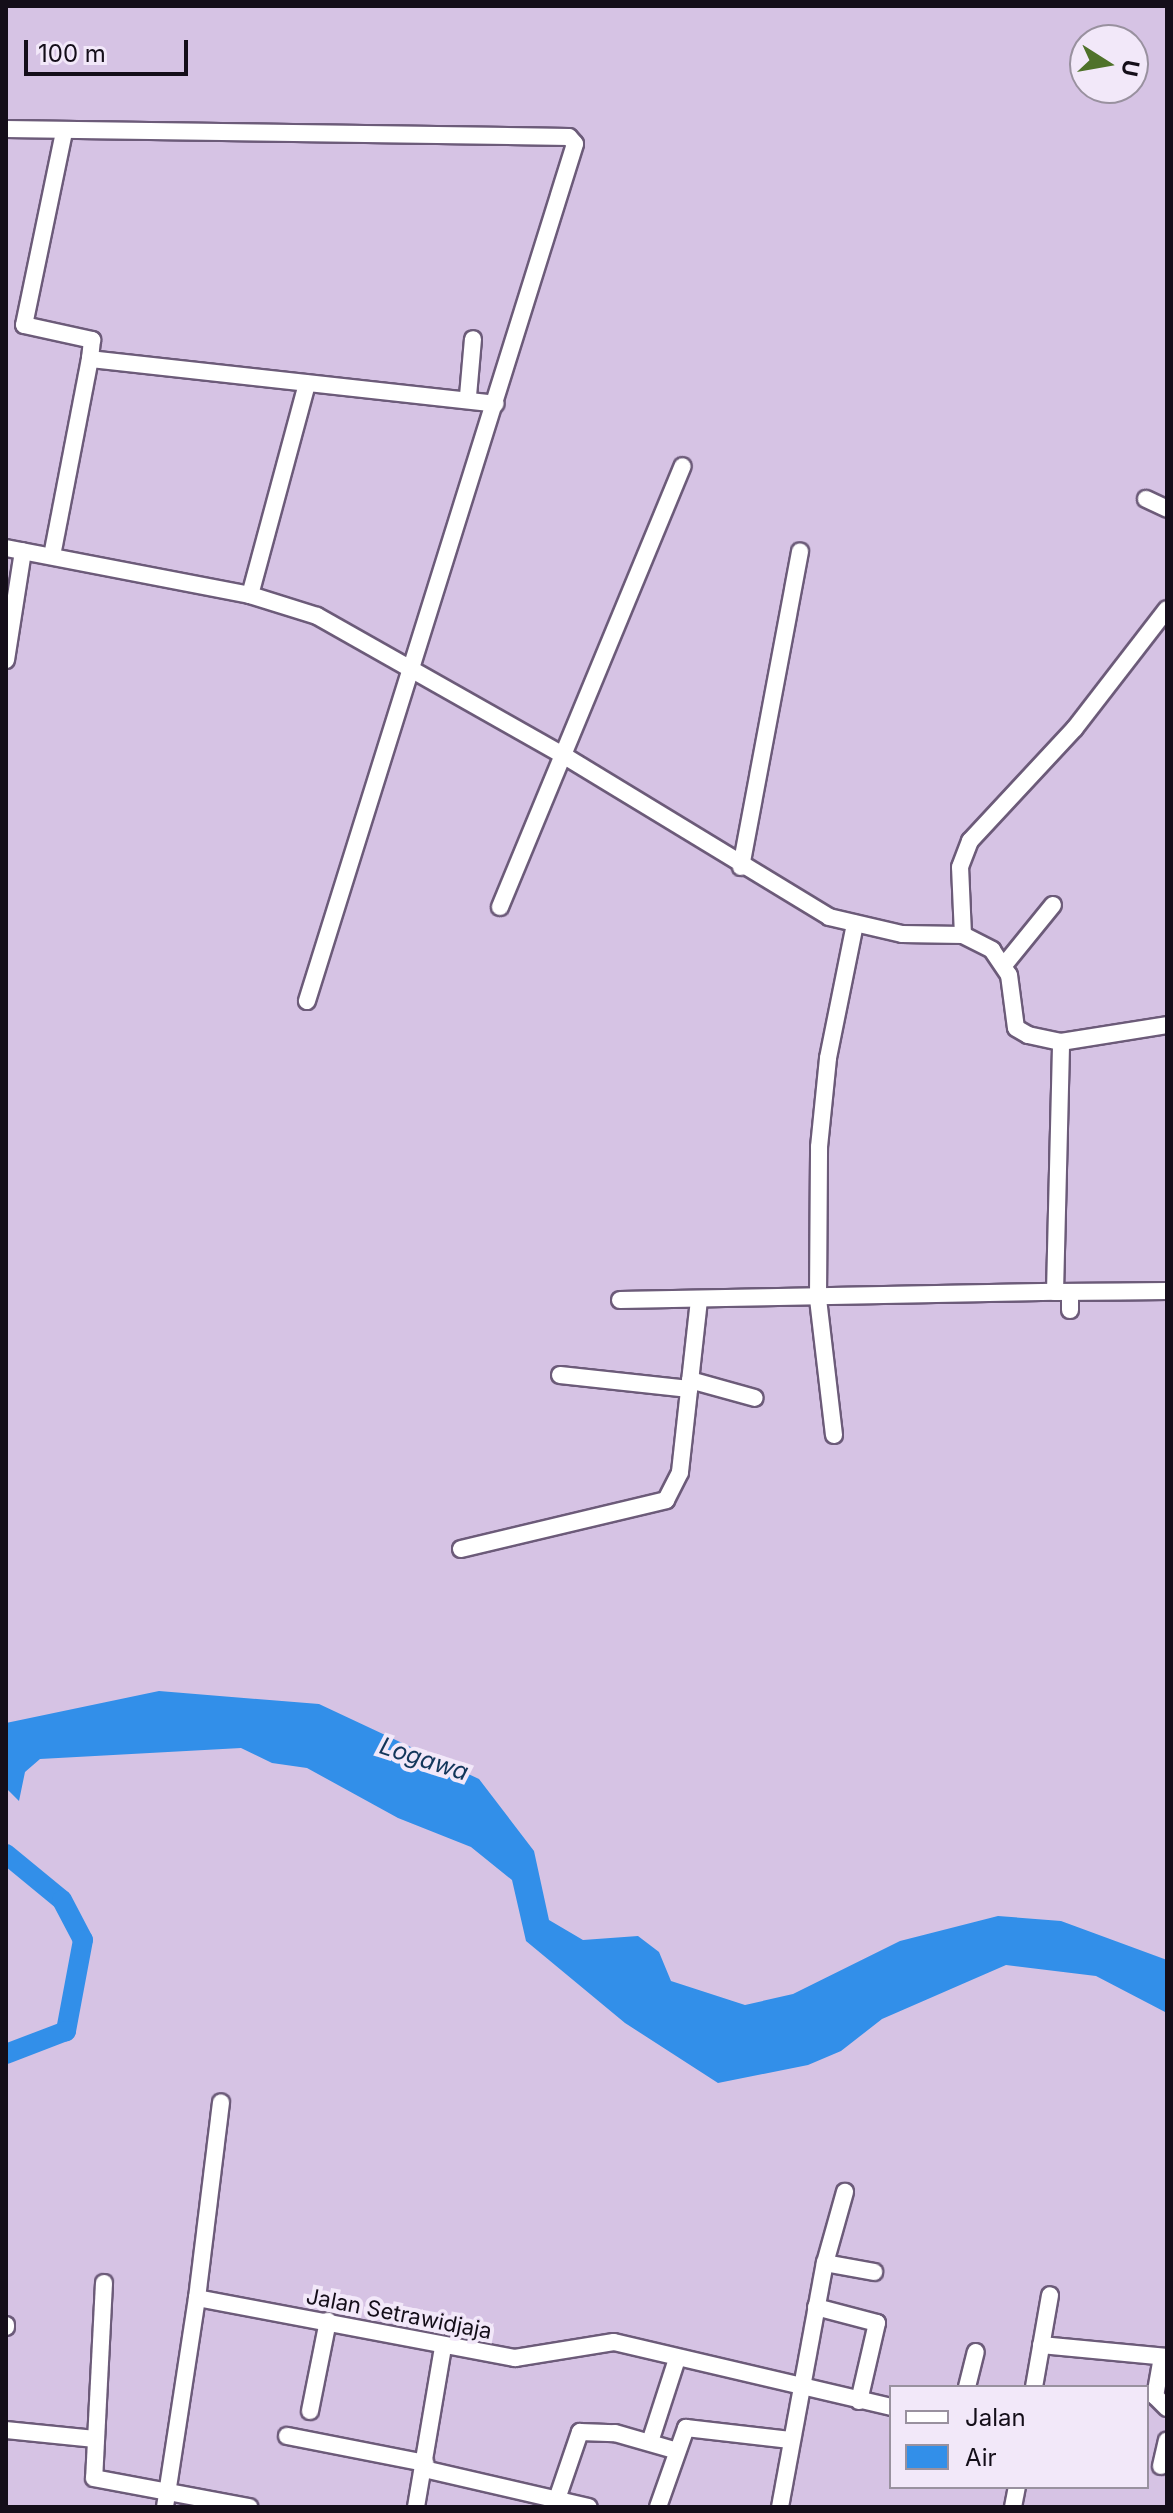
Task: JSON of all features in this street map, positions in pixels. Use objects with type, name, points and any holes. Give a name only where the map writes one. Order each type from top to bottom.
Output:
[{"type":"street","points":[[6,129],[569,137],[577,149],[307,1001]]},
{"type":"street","points":[[52,556],[92,340],[24,325],[64,132]]},
{"type":"street","points":[[468,396],[473,339]]},
{"type":"street","points":[[90,359],[307,384],[468,396],[496,404]]},
{"type":"street","points":[[250,595],[307,384]]},
{"type":"street","points":[[500,907],[683,466]]},
{"type":"street","points":[[1146,499],[1167,509]]},
{"type":"street","points":[[6,660],[14,550],[250,595],[317,616],[563,755],[741,867],[829,917],[937,938],[963,935],[1005,964],[1016,1028],[1061,1042],[1167,1025]]},
{"type":"street","points":[[741,867],[800,551]]},
{"type":"street","points":[[963,935],[960,867],[970,841],[1075,728],[1167,609]]},
{"type":"street","points":[[1005,964],[1053,905]]},
{"type":"street","points":[[834,1435],[818,1298],[819,1147],[828,1058],[855,924]]},
{"type":"street","points":[[1061,1042],[1063,1292],[1070,1310]]},
{"type":"street","points":[[620,1300],[1167,1291]]},
{"type":"street","points":[[461,1549],[666,1500],[680,1472],[699,1301]]},
{"type":"street","points":[[560,1375],[690,1384],[755,1398]]},
{"type":"street","points":[[166,2500],[197,2298],[221,2102]]},
{"type":"street","points":[[780,2507],[825,2263],[845,2192]]},
{"type":"street","points":[[825,2263],[874,2272]]},
{"type":"street","points":[[104,2283],[94,2478],[166,2500],[249,2507]]},
{"type":"street","points":[[1034,2385],[1050,2295]]},
{"type":"street","name":"Jalan Setrawidjaja","points":[[197,2298],[328,2321],[443,2348],[515,2358],[614,2342],[889,2407]]},
{"type":"street","points":[[816,2307],[877,2323],[859,2401]]},
{"type":"street","points":[[310,2411],[328,2321]]},
{"type":"street","points":[[1041,2345],[1165,2357],[1155,2396],[1167,2408]]},
{"type":"street","points":[[416,2507],[443,2348]]},
{"type":"street","points":[[968,2385],[976,2352]]},
{"type":"street","points":[[650,2442],[677,2359]]},
{"type":"street","points":[[658,2507],[674,2450],[686,2428],[724,2436],[735,2429],[790,2440]]},
{"type":"street","points":[[6,2430],[95,2439]]},
{"type":"street","points":[[561,2502],[576,2434],[615,2433],[674,2450]]},
{"type":"street","points":[[287,2436],[589,2507]]},
{"type":"street","points":[[1158,2465],[1167,2441]]},
{"type":"water","points":[[159,1691],[319,1704],[479,1779],[534,1851],[549,1920],[583,1940],[638,1936],[659,1952],[671,1981],[745,2005],[793,1994],[900,1941],[998,1916],[1061,1921],[1167,1960],[1167,2013],[1096,1976],[1006,1965],[882,2019],[841,2051],[808,2065],[718,2083],[625,2023],[526,1941],[512,1880],[471,1847],[398,1818],[307,1768],[272,1763],[241,1748],[40,1759],[25,1772],[19,1801],[6,1788],[6,1723]]},
{"type":"waterway","name":"Logawa","points":[[6,1854],[62,1900],[83,1940],[66,2031],[6,2054]]}]
